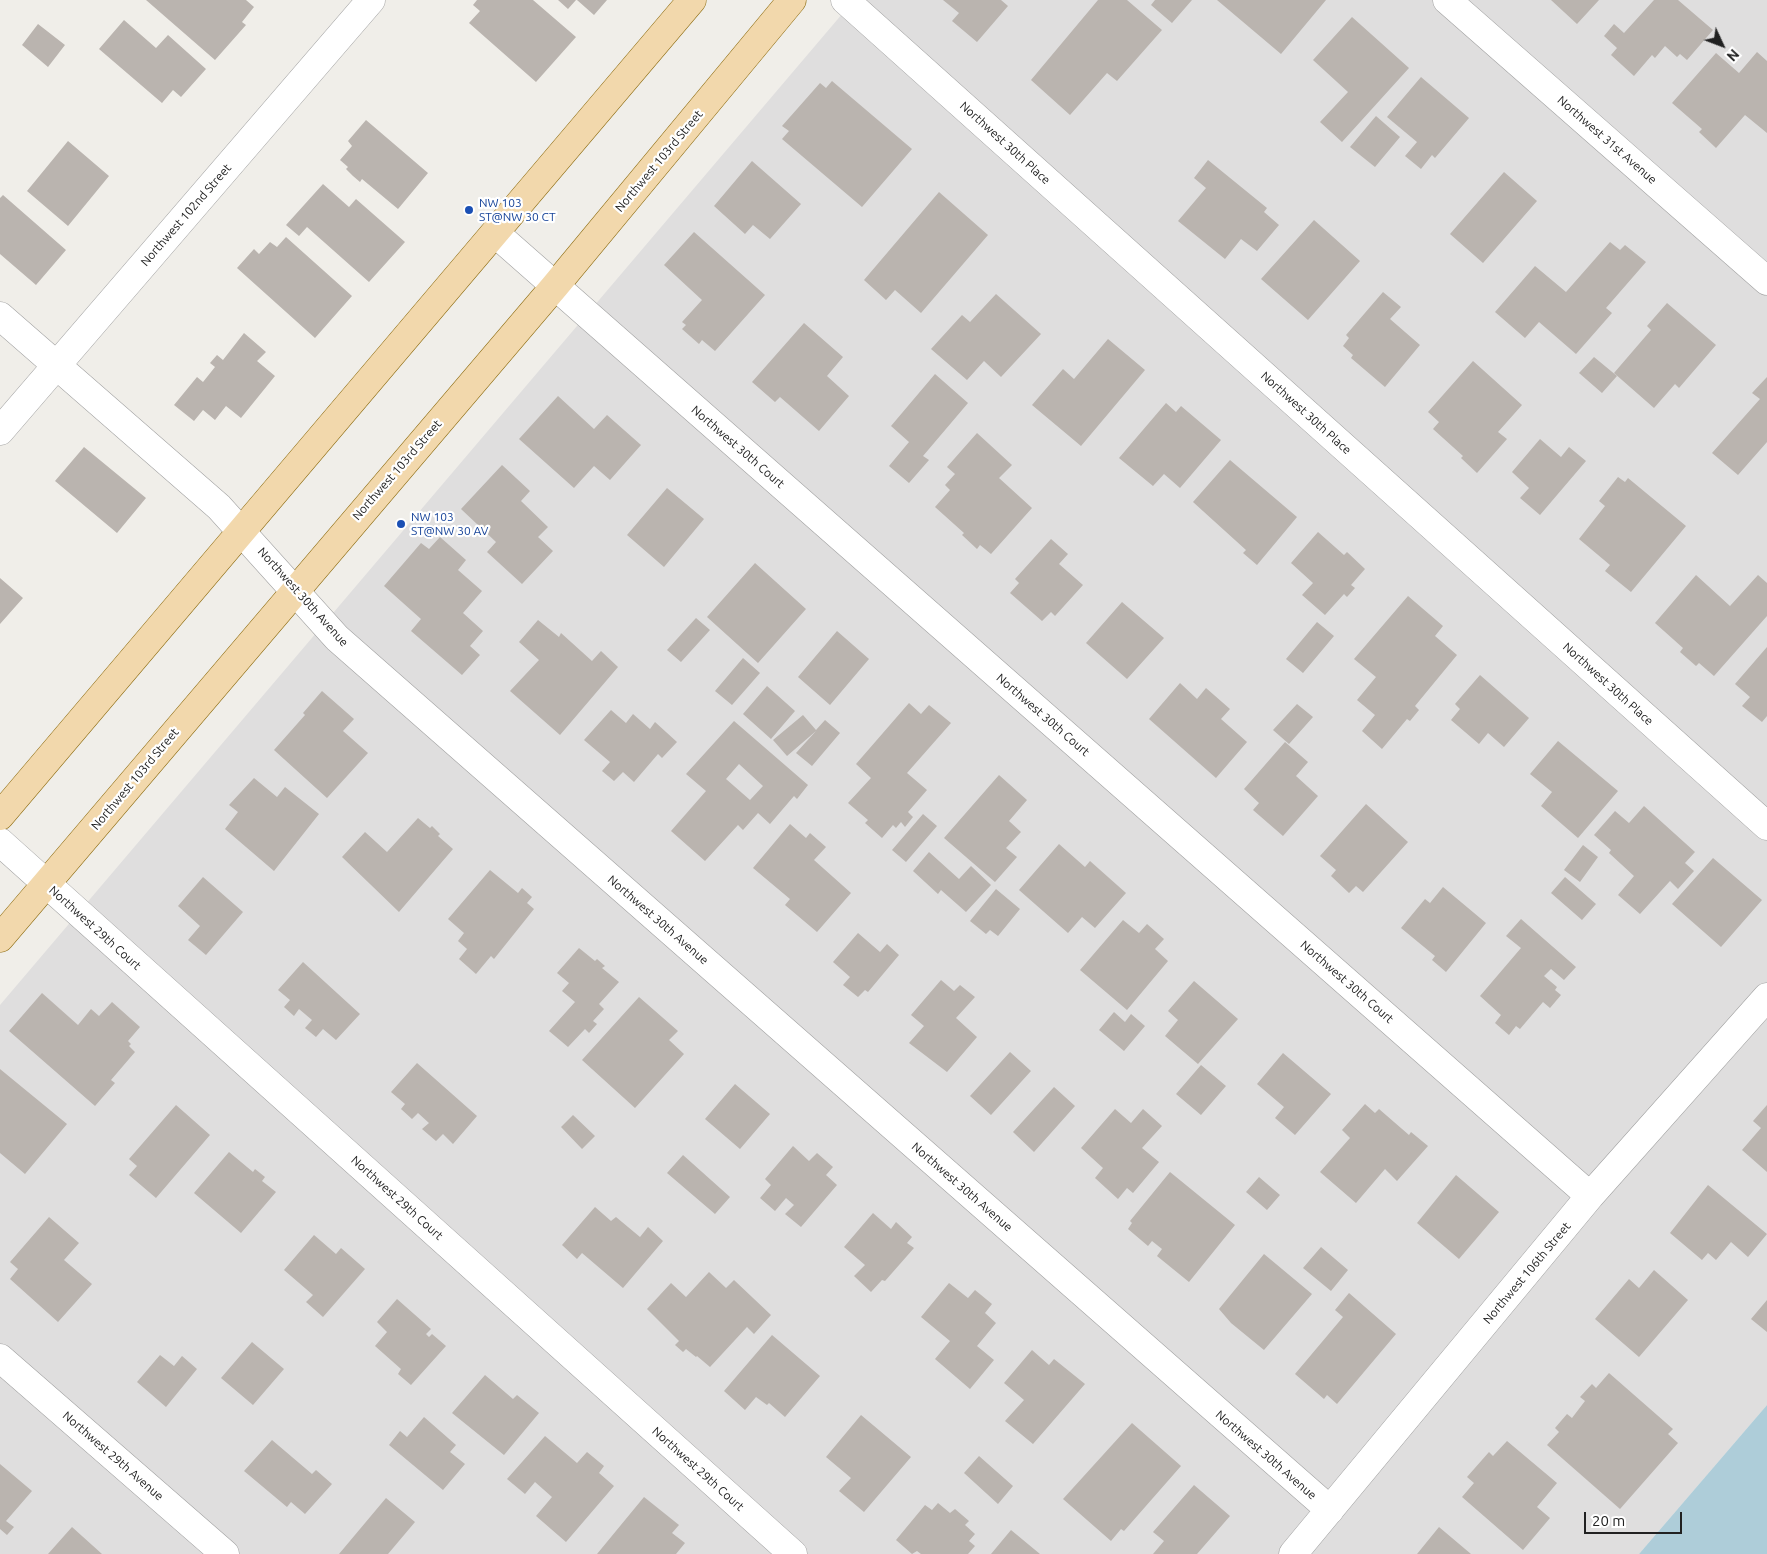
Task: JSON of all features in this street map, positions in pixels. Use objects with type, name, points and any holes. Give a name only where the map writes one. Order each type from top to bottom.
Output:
[{"type":"main road","points":[[0,816],[692,0]]},
{"type":"main road","name":"Northwest 103rd Street","points":[[0,938],[295,589],[555,286],[792,0]]},
{"type":"street","name":"Northwest 102nd Street","points":[[0,430],[371,0]]},
{"type":"street","name":"Northwest 30th Place","points":[[845,0],[1767,826]]},
{"type":"street","name":"Northwest 31st Avenue","points":[[1447,0],[1767,281]]},
{"type":"street","name":"Northwest 30th Court","points":[[494,233],[1590,1196]]},
{"type":"street","name":"Northwest 30th Avenue","points":[[0,316],[219,507],[242,530],[337,638],[1330,1510]]},
{"type":"street","name":"Northwest 29th Court","points":[[0,842],[793,1554]]},
{"type":"street","name":"Northwest 106th Street","points":[[1292,1554],[1590,1196],[1767,997]]},
{"type":"street","name":"Northwest 29th Avenue","points":[[0,1358],[225,1554]]},
{"type":"shaded area","points":[[854,0],[1767,0],[1767,1405],[1639,1554],[0,1554],[0,1005]]},
{"type":"water","points":[[1767,1405],[1767,1554],[1639,1554]]},
{"type":"building","points":[[146,0],[246,0],[254,7],[242,22],[246,25],[215,60]]},
{"type":"building","points":[[477,0],[533,0],[576,37],[536,82],[469,23],[480,11],[473,5]]},
{"type":"building","points":[[558,0],[576,0],[568,9]]},
{"type":"building","points":[[577,0],[607,0],[594,15]]},
{"type":"building","points":[[943,0],[1001,0],[1008,6],[977,42],[952,21],[959,13]]},
{"type":"building","points":[[1098,0],[1127,0],[1162,30],[1117,81],[1107,73],[1070,115],[1031,80]]},
{"type":"building","points":[[1155,0],[1192,0],[1172,23],[1151,5]]},
{"type":"building","points":[[1217,0],[1326,0],[1281,54]]},
{"type":"building","points":[[1551,0],[1599,0],[1577,24]]},
{"type":"building","points":[[1654,0],[1678,0],[1713,30],[1687,60],[1680,54],[1677,57],[1665,46],[1655,58],[1652,55],[1634,76],[1611,55],[1617,48],[1604,36],[1614,24],[1624,33]]},
{"type":"building","points":[[1352,17],[1409,68],[1342,142],[1320,122],[1348,92],[1313,60]]},
{"type":"building","points":[[124,20],[156,48],[168,35],[206,69],[181,97],[173,90],[162,103],[99,49]]},
{"type":"building","points":[[38,24],[65,45],[48,67],[22,45]]},
{"type":"building","points":[[1757,52],[1767,61],[1767,133],[1745,115],[1716,148],[1699,132],[1702,129],[1672,103],[1716,53],[1739,73]]},
{"type":"building","points":[[1421,77],[1469,118],[1435,158],[1432,155],[1421,169],[1405,156],[1417,142],[1387,117]]},
{"type":"building","points":[[832,81],[912,149],[862,207],[782,139],[789,131],[782,126],[820,83],[826,88]]},
{"type":"building","points":[[1376,116],[1400,137],[1375,167],[1350,147]]},
{"type":"building","points":[[366,120],[428,173],[398,209],[362,179],[360,182],[346,169],[348,167],[340,160],[352,146],[348,141]]},
{"type":"building","points":[[68,141],[109,176],[68,226],[27,191]]},
{"type":"building","points":[[1208,160],[1267,208],[1264,212],[1279,225],[1257,251],[1241,239],[1225,259],[1178,221],[1206,188],[1194,178]]},
{"type":"building","points":[[752,161],[801,204],[770,239],[753,225],[745,234],[714,206]]},
{"type":"building","points":[[1504,172],[1537,201],[1483,263],[1450,234]]},
{"type":"building","points":[[323,184],[349,207],[356,199],[405,242],[369,282],[307,227],[299,236],[286,225]]},
{"type":"building","points":[[939,192],[988,235],[921,313],[895,290],[886,300],[864,280]]},
{"type":"building","points":[[3,195],[66,250],[36,285],[0,254],[0,198]]},
{"type":"building","points":[[1314,220],[1360,261],[1308,320],[1261,279]]},
{"type":"building","points":[[694,232],[765,295],[715,351],[702,340],[699,344],[682,329],[686,325],[682,322],[702,300],[664,265]]},
{"type":"building","points":[[286,237],[352,296],[315,338],[237,268],[254,249],[259,254],[270,242],[277,247]]},
{"type":"building","points":[[1610,242],[1620,250],[1625,245],[1646,262],[1606,308],[1612,313],[1576,354],[1539,322],[1525,338],[1495,312],[1535,266],[1566,292]]},
{"type":"building","points":[[1383,292],[1401,307],[1390,319],[1420,345],[1385,387],[1351,358],[1353,355],[1343,346],[1349,338],[1346,335]]},
{"type":"building","points":[[996,294],[1041,334],[1001,377],[984,361],[967,380],[931,349],[962,315],[970,322]]},
{"type":"building","points":[[1667,303],[1716,345],[1679,388],[1675,384],[1654,408],[1614,373],[1651,330],[1647,326]]},
{"type":"building","points":[[804,323],[843,357],[827,376],[849,396],[819,431],[780,397],[775,402],[752,382]]},
{"type":"building","points":[[244,333],[266,352],[257,361],[275,376],[241,418],[226,406],[215,420],[203,410],[194,421],[174,405],[197,377],[203,382],[215,367],[210,363],[217,355],[223,360]]},
{"type":"building","points":[[1108,339],[1145,370],[1081,446],[1032,405],[1063,369],[1074,379]]},
{"type":"building","points":[[1594,357],[1617,376],[1602,393],[1579,373]]},
{"type":"building","points":[[1473,361],[1522,405],[1498,432],[1507,439],[1477,473],[1461,458],[1463,456],[1433,429],[1439,422],[1428,412]]},
{"type":"building","points":[[935,374],[968,403],[923,456],[929,460],[909,483],[889,466],[909,442],[891,426]]},
{"type":"building","points":[[1767,377],[1767,442],[1738,475],[1712,453],[1760,399],[1752,393]]},
{"type":"building","points":[[558,396],[594,429],[607,415],[641,445],[610,480],[594,466],[574,488],[519,439]]},
{"type":"building","points":[[1166,403],[1176,412],[1181,406],[1221,440],[1180,488],[1164,474],[1153,486],[1119,458]]},
{"type":"building","points":[[977,433],[1012,465],[999,478],[1032,508],[991,554],[980,545],[977,549],[962,535],[964,533],[935,507],[950,490],[945,485],[955,474],[947,467]]},
{"type":"building","points":[[1540,439],[1561,457],[1569,447],[1586,461],[1540,515],[1520,498],[1529,488],[1512,472]]},
{"type":"building","points":[[84,447],[146,498],[117,533],[55,481]]},
{"type":"building","points":[[1230,460],[1297,517],[1257,565],[1243,553],[1246,550],[1193,502]]},
{"type":"building","points":[[502,465],[530,491],[521,501],[548,527],[538,537],[553,551],[522,584],[487,552],[496,542],[461,509]]},
{"type":"building","points":[[1618,477],[1625,482],[1628,478],[1686,526],[1631,592],[1605,571],[1610,565],[1579,539],[1605,506],[1599,501]]},
{"type":"building","points":[[667,488],[704,519],[664,567],[627,535]]},
{"type":"building","points":[[1318,532],[1344,555],[1347,552],[1365,569],[1351,585],[1355,588],[1347,597],[1344,594],[1325,615],[1302,595],[1313,583],[1291,563]]},
{"type":"building","points":[[440,537],[466,560],[458,570],[482,591],[463,613],[483,631],[470,646],[480,655],[462,675],[411,631],[421,619],[384,586],[421,543],[429,549]]},
{"type":"building","points":[[1051,539],[1068,554],[1059,564],[1083,585],[1055,616],[1051,612],[1042,621],[1010,593],[1019,583],[1015,579]]},
{"type":"building","points":[[755,563],[806,609],[758,663],[707,617]]},
{"type":"building","points":[[1696,575],[1730,606],[1758,575],[1767,583],[1767,616],[1714,676],[1699,663],[1696,666],[1680,652],[1683,648],[1655,623]]},
{"type":"building","points":[[0,578],[23,598],[0,624]]},
{"type":"building","points":[[1408,596],[1443,626],[1435,636],[1457,655],[1415,706],[1419,710],[1410,721],[1407,719],[1382,749],[1362,731],[1375,715],[1357,700],[1376,677],[1354,659]]},
{"type":"building","points":[[1122,602],[1164,638],[1127,679],[1086,643]]},
{"type":"building","points":[[696,618],[710,630],[681,662],[667,650]]},
{"type":"building","points":[[538,620],[559,637],[561,633],[592,661],[601,651],[618,667],[560,735],[510,691],[539,660],[519,642]]},
{"type":"building","points":[[1317,622],[1334,636],[1303,673],[1286,659]]},
{"type":"building","points":[[837,631],[869,659],[830,705],[798,677]]},
{"type":"building","points":[[1767,647],[1767,716],[1762,722],[1742,706],[1750,697],[1735,684]]},
{"type":"building","points":[[743,658],[760,673],[732,705],[715,691]]},
{"type":"building","points":[[1480,675],[1529,718],[1504,747],[1488,733],[1479,744],[1451,720],[1460,709],[1455,704]]},
{"type":"building","points":[[1180,683],[1197,699],[1206,688],[1230,709],[1221,719],[1247,742],[1216,778],[1149,719]]},
{"type":"building","points":[[767,686],[795,711],[771,739],[743,714]]},
{"type":"building","points":[[322,691],[354,719],[343,731],[368,753],[327,798],[274,750],[305,715],[303,713]]},
{"type":"building","points":[[909,703],[921,714],[929,705],[951,723],[907,773],[927,790],[908,812],[913,817],[905,827],[901,822],[896,828],[893,825],[882,838],[865,823],[868,820],[848,803],[871,778],[856,764]]},
{"type":"building","points":[[1297,704],[1313,717],[1289,744],[1273,730]]},
{"type":"building","points":[[611,710],[626,723],[633,714],[650,729],[655,722],[677,742],[662,758],[658,754],[634,782],[623,772],[614,781],[602,771],[610,762],[584,740]]},
{"type":"building","points":[[803,715],[816,730],[825,720],[840,733],[812,766],[796,753],[816,731],[787,756],[773,740]]},
{"type":"building","points":[[734,721],[808,785],[797,799],[794,796],[770,824],[758,813],[743,830],[738,825],[705,861],[671,831],[706,791],[686,774]],"holes":[[[739,764],[763,786],[750,800],[726,779]]]},
{"type":"building","points":[[1558,741],[1618,791],[1578,838],[1541,806],[1552,792],[1530,774]]},
{"type":"building","points":[[1285,742],[1308,762],[1296,776],[1318,796],[1283,836],[1253,810],[1259,803],[1244,789]]},
{"type":"building","points":[[999,775],[1027,800],[1009,821],[1021,832],[1006,848],[1017,857],[995,882],[944,838]]},
{"type":"building","points":[[254,778],[277,797],[285,787],[319,814],[274,871],[225,829],[238,812],[229,805]]},
{"type":"building","points":[[1366,804],[1408,842],[1363,892],[1356,886],[1349,893],[1331,876],[1336,870],[1320,856]]},
{"type":"building","points":[[1644,806],[1695,852],[1685,863],[1694,871],[1678,889],[1670,881],[1640,914],[1618,895],[1634,876],[1609,853],[1611,850],[1594,835],[1615,811],[1629,823]]},
{"type":"building","points":[[923,814],[937,826],[906,862],[892,850]]},
{"type":"building","points":[[418,818],[430,828],[432,826],[440,834],[438,836],[453,849],[399,912],[342,857],[365,832],[387,852]]},
{"type":"building","points":[[790,824],[806,838],[810,833],[826,847],[814,860],[851,893],[817,932],[785,905],[790,899],[753,868]]},
{"type":"building","points":[[1059,844],[1085,867],[1090,861],[1126,893],[1095,928],[1082,917],[1068,933],[1019,890]]},
{"type":"building","points":[[1583,845],[1598,857],[1580,882],[1564,870]]},
{"type":"building","points":[[929,852],[959,879],[971,866],[991,885],[966,912],[941,890],[938,894],[913,871]]},
{"type":"building","points":[[1713,858],[1762,900],[1721,947],[1672,904]]},
{"type":"building","points":[[490,870],[518,893],[522,888],[532,897],[527,903],[534,909],[494,959],[491,956],[476,974],[459,959],[467,949],[458,941],[464,933],[448,919]]},
{"type":"building","points":[[203,877],[243,912],[206,955],[188,940],[200,926],[178,906]]},
{"type":"building","points":[[1565,877],[1596,904],[1582,920],[1551,893]]},
{"type":"building","points":[[1443,887],[1486,923],[1446,972],[1432,960],[1435,956],[1401,928],[1425,899],[1430,903]]},
{"type":"building","points":[[996,889],[1020,909],[998,936],[990,930],[986,934],[970,921]]},
{"type":"building","points":[[1521,919],[1576,967],[1564,980],[1551,969],[1544,976],[1557,987],[1555,990],[1561,995],[1550,1008],[1543,1002],[1520,1029],[1516,1026],[1509,1035],[1495,1023],[1501,1015],[1480,996],[1521,948],[1506,936]]},
{"type":"building","points":[[1123,920],[1139,933],[1147,924],[1164,939],[1155,949],[1168,961],[1127,1010],[1080,970]]},
{"type":"building","points":[[858,933],[880,952],[887,944],[899,955],[868,992],[865,990],[858,997],[843,985],[850,977],[833,962]]},
{"type":"building","points":[[579,948],[595,961],[597,959],[605,966],[602,968],[619,982],[599,1004],[604,1009],[593,1021],[597,1024],[589,1033],[585,1029],[568,1047],[549,1031],[575,1002],[562,991],[569,983],[557,973]]},
{"type":"building","points":[[303,962],[360,1014],[336,1040],[323,1029],[316,1037],[305,1028],[312,1020],[299,1009],[294,1016],[284,1007],[290,1000],[278,990]]},
{"type":"building","points":[[941,980],[954,991],[960,985],[975,997],[956,1018],[977,1037],[947,1072],[909,1043],[924,1026],[911,1015]]},
{"type":"building","points":[[1194,981],[1238,1019],[1198,1064],[1165,1036],[1178,1020],[1168,1011]]},
{"type":"building","points":[[42,993],[78,1025],[91,1009],[99,1016],[112,1002],[140,1027],[128,1041],[131,1044],[129,1046],[135,1052],[111,1080],[115,1083],[95,1106],[9,1031]]},
{"type":"building","points":[[639,997],[678,1031],[669,1040],[684,1054],[635,1108],[582,1060]]},
{"type":"building","points":[[1114,1012],[1125,1022],[1131,1014],[1145,1026],[1124,1051],[1099,1030]]},
{"type":"building","points":[[1010,1052],[1031,1071],[991,1115],[970,1096]]},
{"type":"building","points":[[1283,1053],[1331,1094],[1295,1135],[1275,1118],[1284,1107],[1257,1084]]},
{"type":"building","points":[[417,1063],[477,1116],[453,1144],[443,1134],[436,1141],[422,1129],[429,1123],[418,1113],[412,1119],[401,1109],[405,1104],[391,1092]]},
{"type":"building","points":[[1201,1065],[1226,1086],[1201,1115],[1176,1094]]},
{"type":"building","points":[[0,1069],[67,1124],[25,1174],[0,1153]]},
{"type":"building","points":[[735,1084],[770,1114],[740,1149],[705,1119]]},
{"type":"building","points":[[1054,1087],[1075,1106],[1034,1152],[1013,1132]]},
{"type":"building","points":[[1365,1104],[1375,1113],[1379,1109],[1409,1135],[1411,1132],[1428,1146],[1397,1181],[1385,1169],[1356,1203],[1320,1172],[1350,1138],[1342,1130]]},
{"type":"building","points":[[176,1105],[210,1135],[156,1198],[129,1175],[137,1166],[129,1159]]},
{"type":"building","points":[[1767,1105],[1767,1172],[1742,1150],[1761,1128],[1753,1121]]},
{"type":"building","points":[[1115,1109],[1131,1123],[1143,1109],[1162,1126],[1142,1148],[1159,1162],[1133,1193],[1127,1188],[1118,1199],[1095,1178],[1103,1168],[1081,1148]]},
{"type":"building","points":[[573,1115],[595,1136],[582,1149],[561,1127]]},
{"type":"building","points":[[793,1146],[809,1161],[817,1153],[833,1167],[826,1175],[837,1185],[801,1227],[785,1214],[794,1205],[786,1198],[775,1211],[760,1198],[771,1185],[765,1179]]},
{"type":"building","points":[[229,1152],[253,1172],[255,1169],[265,1177],[262,1181],[276,1192],[241,1233],[194,1193]]},
{"type":"building","points":[[683,1155],[730,1197],[715,1214],[667,1173]]},
{"type":"building","points":[[1170,1172],[1235,1225],[1189,1282],[1157,1256],[1162,1249],[1152,1241],[1148,1246],[1128,1229],[1132,1223],[1130,1221]]},
{"type":"building","points":[[1456,1175],[1499,1212],[1459,1259],[1417,1223]]},
{"type":"building","points":[[1259,1177],[1280,1195],[1267,1210],[1246,1192]]},
{"type":"building","points":[[1708,1185],[1767,1234],[1748,1257],[1731,1242],[1716,1260],[1708,1253],[1702,1260],[1670,1233]]},
{"type":"building","points":[[595,1207],[611,1221],[616,1217],[640,1237],[648,1227],[663,1241],[623,1288],[582,1253],[577,1259],[562,1245]]},
{"type":"building","points":[[873,1213],[891,1229],[896,1222],[912,1237],[907,1243],[914,1248],[885,1281],[882,1280],[871,1292],[854,1276],[865,1265],[844,1247]]},
{"type":"building","points":[[49,1217],[79,1243],[64,1260],[92,1284],[58,1322],[10,1279],[18,1269],[10,1262]]},
{"type":"building","points":[[314,1235],[336,1254],[341,1248],[365,1269],[323,1317],[306,1302],[313,1295],[284,1270]]},
{"type":"building","points":[[1321,1247],[1348,1270],[1331,1291],[1303,1268]]},
{"type":"building","points":[[1264,1254],[1312,1294],[1264,1350],[1231,1323],[1219,1309]]},
{"type":"building","points":[[1654,1270],[1688,1300],[1639,1357],[1595,1319],[1629,1279],[1639,1288]]},
{"type":"building","points":[[709,1272],[726,1288],[734,1280],[771,1315],[754,1334],[747,1327],[710,1367],[686,1349],[683,1352],[675,1345],[679,1341],[647,1309],[671,1283],[686,1297]]},
{"type":"building","points":[[949,1283],[968,1298],[975,1290],[992,1304],[985,1313],[996,1323],[977,1346],[994,1360],[970,1389],[935,1359],[950,1341],[921,1317]]},
{"type":"building","points":[[1349,1293],[1396,1334],[1337,1404],[1327,1395],[1324,1399],[1295,1374],[1343,1317],[1335,1310]]},
{"type":"building","points":[[397,1299],[431,1329],[426,1334],[429,1337],[432,1334],[446,1346],[411,1385],[398,1374],[401,1369],[375,1346],[387,1332],[377,1322]]},
{"type":"building","points":[[1767,1300],[1767,1332],[1751,1319]]},
{"type":"building","points":[[772,1335],[820,1376],[785,1417],[769,1403],[767,1405],[756,1397],[745,1410],[724,1391]]},
{"type":"building","points":[[252,1342],[284,1369],[253,1405],[221,1378]]},
{"type":"building","points":[[1032,1350],[1049,1365],[1054,1359],[1085,1384],[1033,1444],[1005,1421],[1024,1400],[1004,1383]]},
{"type":"building","points":[[160,1355],[174,1366],[182,1356],[197,1369],[166,1407],[137,1382]]},
{"type":"building","points":[[1609,1373],[1673,1429],[1668,1434],[1678,1443],[1620,1509],[1547,1445],[1559,1432],[1555,1428],[1567,1414],[1572,1418],[1585,1401],[1580,1397],[1592,1384],[1596,1388]]},
{"type":"building","points":[[485,1375],[513,1399],[517,1395],[539,1413],[504,1455],[452,1413]]},
{"type":"building","points":[[861,1415],[911,1457],[864,1512],[839,1491],[851,1478],[826,1457]]},
{"type":"building","points":[[424,1417],[456,1445],[450,1452],[465,1464],[443,1490],[389,1445],[400,1431],[407,1437]]},
{"type":"building","points":[[1132,1423],[1181,1466],[1124,1531],[1121,1529],[1111,1541],[1063,1499]]},
{"type":"building","points":[[545,1436],[577,1463],[587,1452],[604,1466],[599,1473],[614,1486],[566,1542],[536,1516],[552,1497],[535,1482],[525,1494],[507,1479]]},
{"type":"building","points":[[272,1440],[312,1474],[316,1470],[332,1484],[305,1514],[291,1502],[287,1507],[244,1471]]},
{"type":"building","points":[[1507,1441],[1557,1483],[1537,1507],[1550,1518],[1523,1550],[1462,1497],[1474,1483],[1467,1477],[1489,1452],[1493,1456]]},
{"type":"building","points":[[979,1456],[1013,1486],[998,1504],[964,1473]]},
{"type":"building","points":[[0,1464],[32,1491],[6,1521],[14,1527],[7,1535],[0,1529]]},
{"type":"building","points":[[1194,1485],[1230,1516],[1197,1554],[1153,1554],[1164,1541],[1153,1532]]},
{"type":"building","points":[[644,1497],[679,1525],[672,1533],[685,1543],[676,1554],[597,1554]]},
{"type":"building","points":[[386,1498],[415,1522],[388,1554],[339,1554]]},
{"type":"building","points":[[938,1503],[950,1513],[955,1509],[969,1521],[965,1525],[975,1534],[969,1541],[975,1546],[968,1554],[921,1554],[917,1551],[912,1554],[896,1540],[925,1505],[932,1510]]},
{"type":"building","points":[[72,1527],[102,1554],[48,1554]]},
{"type":"building","points":[[1439,1527],[1471,1554],[1417,1554]]},
{"type":"building","points":[[1011,1530],[1040,1554],[991,1554]]},
{"type":"place","name":"NW 103 ST@NW 30 CT","points":[[469,210]]},
{"type":"place","name":"NW 103 ST@NW 30 AV","points":[[401,524]]}]
